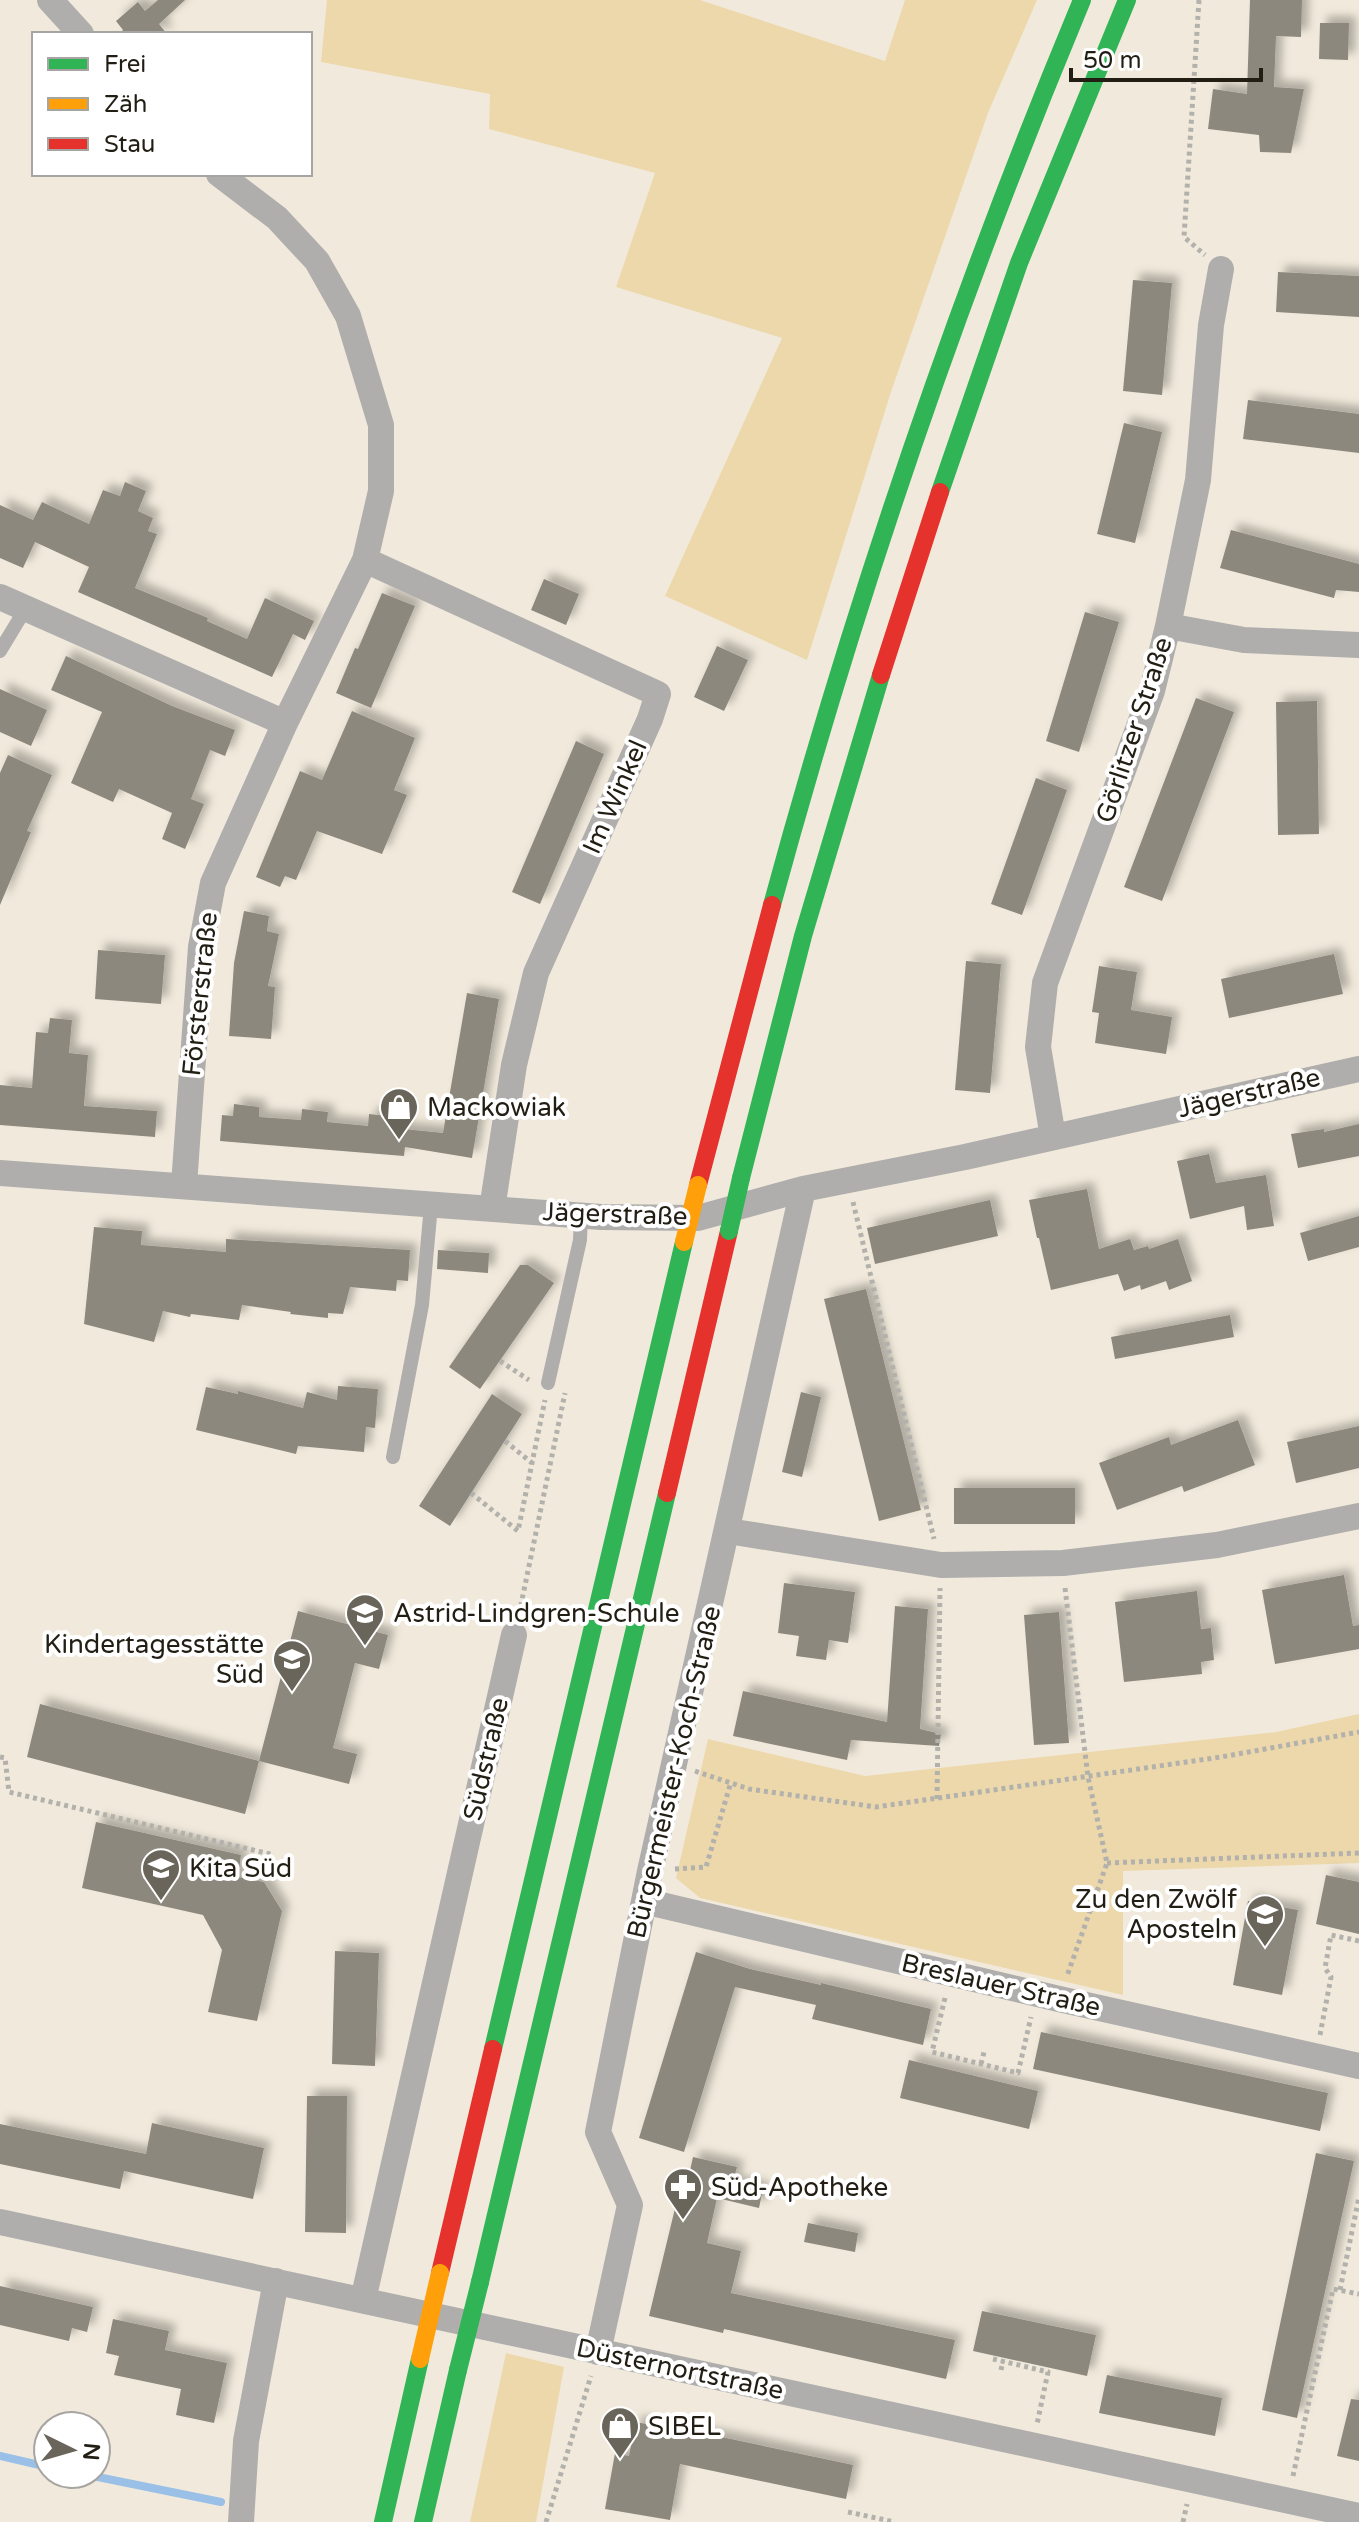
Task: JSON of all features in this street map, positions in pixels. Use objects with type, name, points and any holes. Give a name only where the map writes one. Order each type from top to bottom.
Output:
[{"type":"highway","points":[[383,2522],[684,1242],[763,933],[808,776],[898,489],[982,251],[1082,0]]},
{"type":"highway","points":[[423,2522],[741,1178],[803,936],[893,634],[942,484],[1019,263],[1127,0]]},
{"type":"street","points":[[50,0],[79,32]]},
{"type":"street","name":"Försterstraße","points":[[184,1185],[201,947],[213,883],[285,723],[365,560],[381,491],[381,425],[348,316],[317,261],[277,218],[222,176]]},
{"type":"street","name":"Görlitzer Straße","points":[[1053,1137],[1038,1047],[1045,983],[1152,691],[1198,480],[1211,325],[1221,269]]},
{"type":"street","name":"Im Winkel","points":[[365,560],[658,694],[650,719],[536,973],[514,1065],[492,1209]]},
{"type":"street","points":[[0,597],[285,723]]},
{"type":"street","points":[[1168,626],[1244,640],[1359,645]]},
{"type":"street","name":"Jägerstraße","points":[[0,1173],[581,1215],[698,1218],[803,1189],[1359,1069]]},
{"type":"street","name":"Bürgermeister-Koch-Straße","points":[[598,2352],[630,2205],[598,2132],[650,1871],[803,1189]]},
{"type":"street","points":[[728,1531],[941,1565],[1063,1563],[1217,1545],[1359,1516]]},
{"type":"street","name":"Südstraße","points":[[363,2300],[514,1635]]},
{"type":"street","name":"Breslauer Straße","points":[[644,1901],[1359,2066]]},
{"type":"street","name":"Düsternortstraße","points":[[0,2222],[1359,2516]]},
{"type":"street","points":[[241,2522],[246,2441],[276,2281]]},
{"type":"lane","points":[[0,651],[26,608]]},
{"type":"lane","points":[[393,1457],[422,1305],[431,1205]]},
{"type":"lane","points":[[547,1388],[580,1240],[581,1215]]},
{"type":"path","points":[[1199,0],[1184,237],[1221,269]]},
{"type":"path","points":[[847,1180],[941,1565],[937,1799]]},
{"type":"path","points":[[471,1493],[518,1531],[547,1388],[500,1361]]},
{"type":"path","points":[[514,1635],[565,1393]]},
{"type":"path","points":[[505,1441],[532,1463]]},
{"type":"path","points":[[951,1973],[932,2052],[1018,2073],[1048,1996],[1107,1863],[1088,1777],[1063,1563]]},
{"type":"path","points":[[675,1764],[749,1789],[876,1807],[1221,1757],[1359,1732]]},
{"type":"path","points":[[0,1757],[5,1758],[9,1792],[274,1855]]},
{"type":"path","points":[[650,1871],[706,1867],[731,1782]]},
{"type":"path","points":[[1107,1863],[1359,1853]]},
{"type":"path","points":[[1316,2056],[1331,1977],[1325,1968],[1331,1935],[1359,1941]]},
{"type":"path","points":[[981,2064],[984,2052]]},
{"type":"path","points":[[1340,2290],[1359,2197]]},
{"type":"path","points":[[1288,2500],[1333,2289],[1359,2294]]},
{"type":"path","points":[[546,2522],[598,2352]]},
{"type":"path","points":[[993,2359],[1048,2372],[1033,2445]]},
{"type":"path","points":[[1001,2370],[1003,2361]]},
{"type":"path","points":[[848,2512],[895,2522]]},
{"type":"shaded area","points":[[327,0],[700,0],[885,61],[905,0],[1037,0],[988,113],[891,392],[807,660],[665,596],[782,338],[616,287],[655,173],[489,129],[490,94],[321,62]]},
{"type":"shaded area","points":[[1359,1714],[1359,1863],[1123,1871],[1123,1995],[700,1898],[676,1878],[708,1739],[865,1776],[1276,1732]]},
{"type":"shaded area","points":[[506,2353],[564,2367],[536,2522],[470,2522]]},
{"type":"building","points":[[158,0],[185,0],[159,24],[165,32],[121,32],[123,30],[116,21],[138,2],[145,11]]},
{"type":"building","points":[[1250,0],[1302,0],[1301,37],[1276,36],[1274,87],[1304,89],[1291,153],[1260,152],[1259,135],[1208,129],[1213,89],[1247,94]]},
{"type":"building","points":[[1320,23],[1349,23],[1348,60],[1319,59]]},
{"type":"building","points":[[1278,272],[1359,276],[1359,317],[1276,312]]},
{"type":"building","points":[[1133,280],[1172,283],[1162,395],[1123,391]]},
{"type":"building","points":[[1248,400],[1359,414],[1359,453],[1243,439]]},
{"type":"building","points":[[1124,423],[1162,432],[1135,543],[1097,534]]},
{"type":"building","points":[[125,482],[146,491],[138,511],[153,518],[148,531],[157,534],[135,588],[208,618],[207,621],[247,639],[265,598],[314,621],[305,640],[293,634],[272,677],[78,592],[89,567],[35,542],[23,568],[0,558],[0,505],[33,520],[42,502],[89,524],[103,490],[120,496]]},
{"type":"building","points":[[1231,530],[1359,564],[1359,592],[1336,590],[1334,598],[1220,568]]},
{"type":"building","points":[[544,579],[579,594],[566,625],[531,610]]},
{"type":"building","points":[[382,593],[415,606],[371,708],[336,693]]},
{"type":"building","points":[[1085,612],[1119,622],[1079,752],[1046,741]]},
{"type":"building","points":[[717,646],[748,660],[724,711],[694,697]]},
{"type":"building","points":[[66,656],[172,706],[235,730],[225,756],[210,750],[191,799],[204,804],[185,849],[162,839],[172,813],[119,789],[113,802],[71,783],[102,712],[51,690]]},
{"type":"building","points":[[0,689],[47,710],[31,746],[0,732]]},
{"type":"building","points":[[1196,698],[1234,712],[1162,901],[1124,887]]},
{"type":"building","points":[[1317,701],[1319,834],[1278,835],[1276,702]]},
{"type":"building","points":[[352,711],[415,738],[394,790],[407,795],[382,854],[317,831],[296,880],[285,876],[280,887],[256,877],[300,771],[322,780]]},
{"type":"building","points":[[576,741],[604,754],[540,904],[512,892]]},
{"type":"building","points":[[8,755],[52,775],[27,831],[31,832],[0,905],[0,773]]},
{"type":"building","points":[[1036,778],[1067,790],[1022,915],[991,904]]},
{"type":"building","points":[[244,911],[269,916],[267,931],[279,934],[268,986],[275,987],[271,1039],[229,1036],[234,963]]},
{"type":"building","points":[[98,950],[165,955],[161,1004],[95,999]]},
{"type":"building","points":[[1334,954],[1343,994],[1229,1018],[1221,979]]},
{"type":"building","points":[[966,961],[1001,964],[990,1093],[955,1090]]},
{"type":"building","points":[[1099,966],[1137,972],[1131,1010],[1172,1017],[1166,1054],[1095,1043],[1099,1013],[1092,1012]]},
{"type":"building","points":[[467,993],[499,999],[472,1158],[405,1147],[404,1156],[220,1141],[222,1115],[233,1116],[234,1104],[259,1107],[259,1117],[301,1120],[302,1109],[328,1112],[327,1122],[368,1126],[369,1114],[395,1117],[394,1128],[443,1133]]},
{"type":"building","points":[[50,1018],[72,1020],[69,1053],[88,1055],[84,1106],[157,1111],[155,1137],[0,1125],[0,1085],[32,1088],[36,1032],[48,1033]]},
{"type":"building","points":[[1359,1124],[1359,1156],[1298,1168],[1291,1134],[1324,1129],[1324,1132]]},
{"type":"building","points":[[1209,1154],[1216,1183],[1266,1175],[1274,1226],[1247,1230],[1244,1206],[1190,1219],[1177,1161]]},
{"type":"building","points":[[1087,1189],[1099,1249],[1130,1239],[1134,1250],[1148,1246],[1149,1249],[1178,1239],[1192,1281],[1169,1290],[1166,1281],[1141,1290],[1140,1285],[1124,1291],[1118,1274],[1051,1290],[1029,1200]]},
{"type":"building","points":[[990,1200],[998,1236],[875,1264],[867,1228]]},
{"type":"building","points":[[1359,1216],[1359,1247],[1308,1261],[1300,1233]]},
{"type":"building","points":[[94,1227],[142,1231],[141,1245],[226,1252],[226,1239],[410,1250],[408,1281],[397,1280],[396,1291],[350,1287],[343,1314],[328,1313],[328,1318],[242,1305],[239,1320],[191,1314],[190,1317],[163,1311],[154,1342],[84,1324]]},
{"type":"building","points":[[438,1250],[489,1253],[488,1273],[437,1269]]},
{"type":"building","points":[[520,1265],[528,1265],[554,1283],[480,1389],[449,1367]]},
{"type":"building","points":[[866,1289],[921,1510],[879,1521],[824,1299]]},
{"type":"building","points":[[1230,1315],[1234,1337],[1115,1359],[1111,1337]]},
{"type":"building","points":[[338,1386],[378,1389],[375,1428],[366,1427],[364,1452],[298,1446],[296,1454],[196,1430],[206,1387],[238,1394],[238,1391],[303,1408],[307,1392],[337,1400]]},
{"type":"building","points":[[801,1392],[821,1397],[802,1477],[782,1472]]},
{"type":"building","points":[[492,1394],[522,1414],[450,1526],[419,1506]]},
{"type":"building","points":[[1238,1420],[1255,1465],[1184,1492],[1182,1486],[1117,1510],[1099,1463],[1169,1437],[1171,1445]]},
{"type":"building","points":[[1359,1426],[1359,1468],[1296,1483],[1287,1442]]},
{"type":"building","points":[[954,1488],[1075,1488],[1075,1524],[954,1524]]},
{"type":"building","points":[[1344,1575],[1353,1626],[1359,1625],[1359,1649],[1275,1664],[1262,1590]]},
{"type":"building","points":[[784,1583],[855,1592],[848,1643],[829,1640],[826,1660],[796,1656],[799,1636],[778,1633]]},
{"type":"building","points":[[1197,1591],[1201,1629],[1211,1628],[1214,1660],[1201,1662],[1202,1674],[1124,1682],[1115,1602]]},
{"type":"building","points":[[895,1606],[928,1609],[920,1729],[941,1734],[939,1746],[851,1740],[847,1760],[733,1736],[743,1691],[887,1722]]},
{"type":"building","points":[[298,1611],[388,1635],[379,1669],[355,1663],[333,1748],[357,1754],[349,1784],[259,1761]]},
{"type":"building","points":[[1059,1612],[1069,1743],[1034,1745],[1024,1615]]},
{"type":"building","points":[[40,1704],[259,1761],[245,1814],[27,1757]]},
{"type":"building","points":[[96,1822],[241,1855],[238,1877],[264,1882],[282,1911],[257,2021],[208,2012],[222,1950],[203,1915],[82,1888]]},
{"type":"building","points":[[1326,1875],[1359,1882],[1359,1934],[1316,1924]]},
{"type":"building","name":"Zu den Zwölf Aposteln","points":[[1248,1901],[1298,1910],[1282,1995],[1233,1985]]},
{"type":"building","points":[[335,1951],[379,1953],[375,2066],[332,2064]]},
{"type":"building","points":[[696,1952],[750,1969],[931,2009],[923,2045],[812,2019],[816,2005],[735,1987],[684,2152],[639,2138]]},
{"type":"building","points":[[1041,2032],[1328,2093],[1320,2131],[1033,2069]]},
{"type":"building","points":[[909,2060],[1038,2091],[1029,2129],[900,2098]]},
{"type":"building","points":[[307,2096],[347,2096],[346,2233],[305,2232]]},
{"type":"building","points":[[152,2123],[264,2148],[253,2199],[124,2171],[120,2189],[0,2164],[0,2124],[146,2154]]},
{"type":"building","points":[[1316,2153],[1354,2161],[1297,2418],[1262,2410]]},
{"type":"building","points":[[693,2157],[737,2167],[733,2182],[763,2189],[759,2208],[717,2198],[707,2243],[741,2251],[731,2293],[955,2340],[946,2379],[724,2329],[723,2333],[649,2316],[678,2196],[684,2197]]},
{"type":"building","points":[[808,2223],[858,2233],[855,2252],[804,2242]]},
{"type":"building","points":[[0,2286],[93,2307],[87,2332],[72,2328],[69,2341],[0,2325]]},
{"type":"building","points":[[982,2311],[1096,2335],[1087,2376],[973,2351]]},
{"type":"building","points":[[113,2319],[169,2331],[165,2350],[227,2363],[214,2423],[176,2415],[181,2389],[114,2375],[119,2356],[106,2353]]},
{"type":"building","points":[[1107,2375],[1222,2398],[1215,2436],[1099,2413]]},
{"type":"building","points":[[1351,2399],[1359,2400],[1359,2461],[1337,2456]]},
{"type":"building","points":[[635,2422],[853,2465],[846,2499],[680,2464],[670,2520],[605,2509],[615,2453],[629,2456]]},
{"type":"waterway","points":[[0,2456],[32,2463]]},
{"type":"waterway","points":[[112,2480],[221,2502]]},
{"type":"traffic: fast","points":[[772,905],[804,789],[912,447],[993,222],[1082,0]]},
{"type":"traffic: fast","points":[[940,492],[1019,263],[1127,0]]},
{"type":"traffic: fast","points":[[741,1178],[803,936],[881,675]]},
{"type":"traffic: fast","points":[[729,1231],[741,1178]]},
{"type":"traffic: fast","points":[[493,2049],[684,1242]]},
{"type":"traffic: fast","points":[[480,2282],[667,1493]]},
{"type":"traffic: fast","points":[[458,2370],[480,2282]]},
{"type":"traffic: fast","points":[[383,2522],[420,2359]]},
{"type":"traffic: fast","points":[[423,2522],[458,2370]]},
{"type":"traffic: jam","points":[[881,675],[940,492]]},
{"type":"traffic: jam","points":[[698,1185],[772,905]]},
{"type":"traffic: jam","points":[[667,1493],[729,1231]]},
{"type":"traffic: jam","points":[[440,2273],[493,2049]]},
{"type":"traffic: slow","points":[[684,1242],[698,1185]]},
{"type":"traffic: slow","points":[[420,2359],[440,2273]]},
{"type":"place","name":"Mackowiak","points":[[399,1141]]},
{"type":"place","name":"Astrid-Lindgren-Schule","points":[[365,1647]]},
{"type":"place","name":"Kindertagesstätte Süd","points":[[292,1693]]},
{"type":"place","name":"Kita Süd","points":[[161,1902]]},
{"type":"place","name":"Zu den Zwölf Aposteln","points":[[1265,1948]]},
{"type":"place","name":"Süd-Apotheke","points":[[683,2221]]},
{"type":"place","name":"SIBEL","points":[[620,2460]]}]
